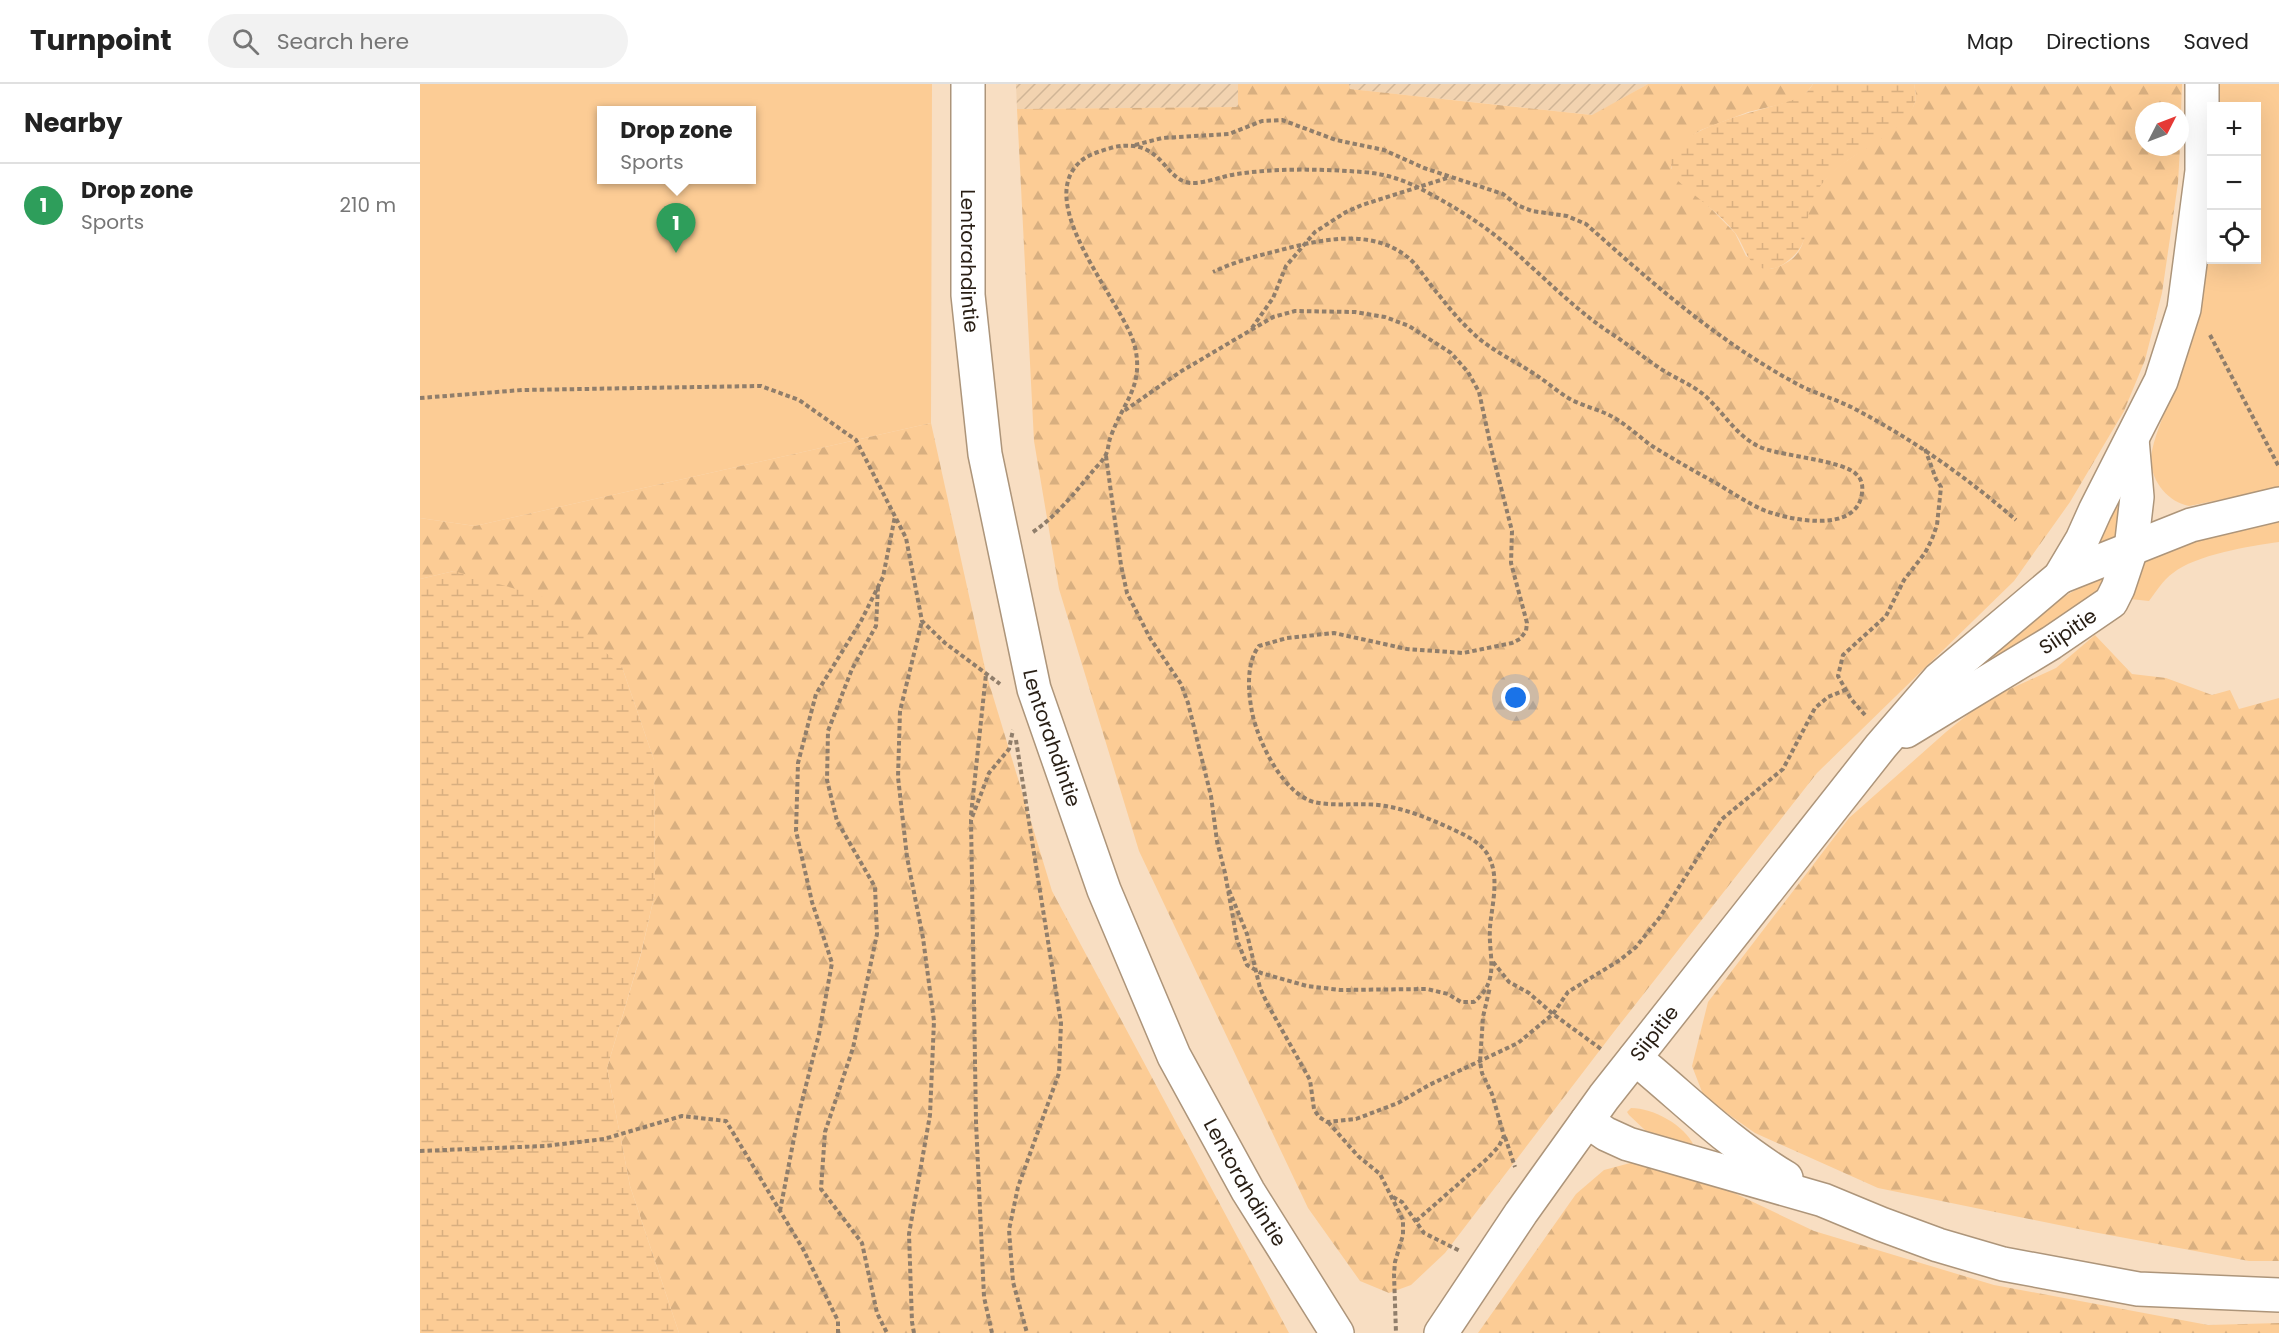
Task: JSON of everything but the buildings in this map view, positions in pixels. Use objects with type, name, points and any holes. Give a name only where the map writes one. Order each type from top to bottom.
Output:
[{"type":"street","name":"Lentorahdintie","points":[[968,84],[968,295],[985,454],[1034,689],[1104,890],[1174,1056],[1248,1191],[1337,1333]]},
{"type":"street","name":"Siipitie","points":[[1441,1333],[1587,1121],[1886,741],[1939,678],[2060,577],[2082,540],[2162,381],[2184,309],[2202,171],[2202,84]]},
{"type":"street","name":"Siipitie","points":[[1886,741],[2051,643],[2111,602],[2131,549],[2137,497],[2132,439]]},
{"type":"street","points":[[2060,577],[2191,525],[2279,504]]},
{"type":"street","points":[[1631,1063],[1753,1158],[1823,1200]]},
{"type":"street","points":[[1587,1121],[1606,1134],[1628,1144],[1823,1200],[1938,1245],[2003,1264],[2138,1289],[2279,1295]]},
{"type":"path","points":[[1491,979],[1480,996],[1469,1004],[1438,991],[1427,989],[1323,988],[1256,971],[1247,965],[1237,940],[1217,841],[1211,796],[1181,684],[1150,638],[1127,593],[1121,565],[1106,456],[1110,438],[1136,383],[1135,345],[1124,319],[1081,245],[1071,222],[1067,187],[1069,178],[1080,161],[1107,149],[1162,138],[1229,134],[1262,121],[1282,120],[1336,140],[1384,150],[1424,168],[1503,194],[1517,205],[1532,211],[1567,216],[1586,224],[1685,308],[1747,353],[1801,386],[1850,406],[1924,448],[1984,492],[2016,520]]},
{"type":"path","points":[[1134,145],[1145,148],[1158,157],[1176,177],[1194,184],[1241,173],[1326,170],[1395,176],[1419,187],[1458,209],[1493,234],[1583,313],[1658,367],[1697,390],[1750,443],[1855,472],[1860,479],[1863,491],[1857,507],[1840,519],[1815,521],[1779,515],[1754,506],[1660,451],[1612,417],[1571,399],[1496,351],[1465,326],[1415,265],[1401,252],[1383,244],[1348,238],[1304,243],[1230,264],[1213,272]]},
{"type":"path","points":[[1250,331],[1273,298],[1286,266],[1316,232],[1362,205],[1445,177],[1456,179]]},
{"type":"path","points":[[2187,292],[2279,466]]},
{"type":"path","points":[[1124,411],[1180,372],[1273,317],[1295,311],[1355,312],[1385,317],[1408,326],[1451,353],[1468,372],[1479,392],[1491,452],[1512,531],[1511,563],[1527,622],[1526,631],[1520,639],[1490,649],[1463,653],[1407,649],[1334,633],[1287,638],[1259,646],[1250,661],[1251,702],[1260,739],[1269,757],[1289,785],[1301,796],[1317,803],[1380,805],[1412,812],[1467,836],[1484,849],[1490,858],[1494,894],[1489,943],[1491,979],[1483,1017],[1480,1062],[1504,1136],[1499,1146],[1488,1158],[1416,1221]]},
{"type":"path","points":[[420,399],[522,390],[761,386],[799,400],[856,440],[906,538],[922,621],[900,711],[898,777],[906,856],[923,938],[934,1020],[930,1115],[909,1234],[914,1333]]},
{"type":"path","points":[[1886,741],[1845,690],[1838,676],[1843,655],[1886,616],[1904,580],[1925,553],[1937,525],[1941,488],[1924,448]]},
{"type":"path","points":[[1006,552],[1062,508],[1106,456]]},
{"type":"path","points":[[780,1211],[798,1117],[819,1034],[832,963],[812,902],[796,831],[798,763],[816,694],[861,621],[883,577],[895,516]]},
{"type":"path","points":[[878,587],[876,626],[852,669],[828,731],[826,780],[837,821],[875,887],[877,934],[853,1048],[825,1132],[821,1189],[862,1243],[877,1313],[887,1333]]},
{"type":"path","points":[[922,621],[945,643],[1004,687]]},
{"type":"path","points":[[986,673],[971,820],[976,1133],[984,1297],[992,1333]]},
{"type":"path","points":[[1327,1122],[1356,1119],[1398,1103],[1429,1084],[1518,1043],[1552,1014],[1568,992],[1620,960],[1636,947],[1660,917],[1722,819],[1783,769],[1815,708],[1828,697],[1845,690]]},
{"type":"path","points":[[971,820],[989,773],[1009,749],[1014,728],[1061,1023],[1059,1073],[1018,1187],[1009,1230],[1013,1282],[1027,1333]]},
{"type":"path","points":[[1226,885],[1247,934],[1256,971],[1268,1005],[1310,1080],[1314,1109],[1319,1117],[1327,1122],[1358,1156],[1380,1174],[1404,1220],[1394,1274],[1396,1333]]},
{"type":"path","points":[[1491,959],[1509,982],[1528,993],[1552,1014],[1631,1063]]},
{"type":"path","points":[[420,1151],[544,1146],[604,1139],[682,1116],[726,1121],[803,1249],[838,1321],[838,1333]]},
{"type":"path","points":[[1392,1197],[1402,1202],[1424,1233],[1487,1264]]},
{"type":"shaded area","points":[[1016,84],[1238,84],[1238,107],[1017,109]]},
{"type":"shaded area","points":[[1349,84],[1648,84],[1593,115],[1349,89]]},
{"type":"green space","points":[[420,84],[932,84],[931,423],[475,526],[420,518]]},
{"type":"green space","points":[[1238,84],[1349,84],[1350,89],[1592,115],[1648,84],[1813,84],[1804,96],[1790,102],[1748,112],[1701,130],[1689,138],[1675,153],[1672,160],[1671,168],[1735,233],[1746,256],[1771,269],[1785,264],[1800,249],[1804,241],[1812,199],[1828,176],[1890,132],[1910,112],[1916,100],[1914,84],[2182,84],[2181,102],[2135,102],[2135,156],[2180,156],[2178,183],[2162,293],[2145,360],[2124,411],[2070,502],[2014,581],[1817,773],[1613,1033],[1445,1253],[1411,1285],[1389,1293],[1360,1281],[1308,1208],[1139,851],[1059,589],[1034,441],[1017,109],[1238,107]]},
{"type":"green space","points":[[1813,84],[1914,84],[1916,100],[1910,113],[1901,123],[1836,169],[1820,186],[1813,198],[1805,238],[1797,253],[1779,266],[1771,269],[1761,268],[1751,261],[1736,234],[1723,220],[1678,181],[1671,163],[1677,148],[1693,135],[1715,124],[1800,97]]},
{"type":"green space","points":[[2216,84],[2279,84],[2279,488],[2189,506],[2168,496],[2158,484],[2151,461],[2154,442],[2174,388],[2187,341],[2207,248],[2207,264],[2261,264],[2261,102],[2217,102]]},
{"type":"green space","points":[[931,423],[986,673],[1052,891],[1289,1333],[679,1333],[630,1186],[607,1068],[641,954],[655,893],[654,760],[622,667],[454,571],[420,579],[420,518],[475,526]]},
{"type":"green space","points":[[2121,492],[2117,538],[2092,546]]},
{"type":"green space","points":[[2279,515],[2279,542],[2223,552],[2195,561],[2169,576],[2149,601],[2130,599],[2136,573],[2148,553]]},
{"type":"green space","points":[[454,571],[543,597],[622,667],[654,760],[655,893],[641,953],[607,1068],[630,1186],[679,1333],[420,1333],[420,579]]},
{"type":"green space","points":[[2105,575],[2098,595],[1959,683],[2047,609],[2065,596]]},
{"type":"green space","points":[[2095,635],[2132,674],[2166,678],[2212,695],[2230,690],[2239,709],[2279,698],[2279,1261],[2249,1261],[1878,1188],[1755,1133],[1704,1097],[1692,1066],[1708,1002],[1849,818],[1946,732],[1986,700],[2056,668]]},
{"type":"green space","points":[[1631,1108],[1649,1111],[1667,1119],[1690,1138],[1694,1146],[1647,1132],[1627,1112]]},
{"type":"green space","points":[[1634,1162],[1732,1192],[1814,1231],[1994,1285],[2208,1325],[2279,1323],[2279,1333],[1478,1333],[1576,1194],[1604,1170]]},
{"type":"place","name":"Drop zone","points":[[676,253]]}]
